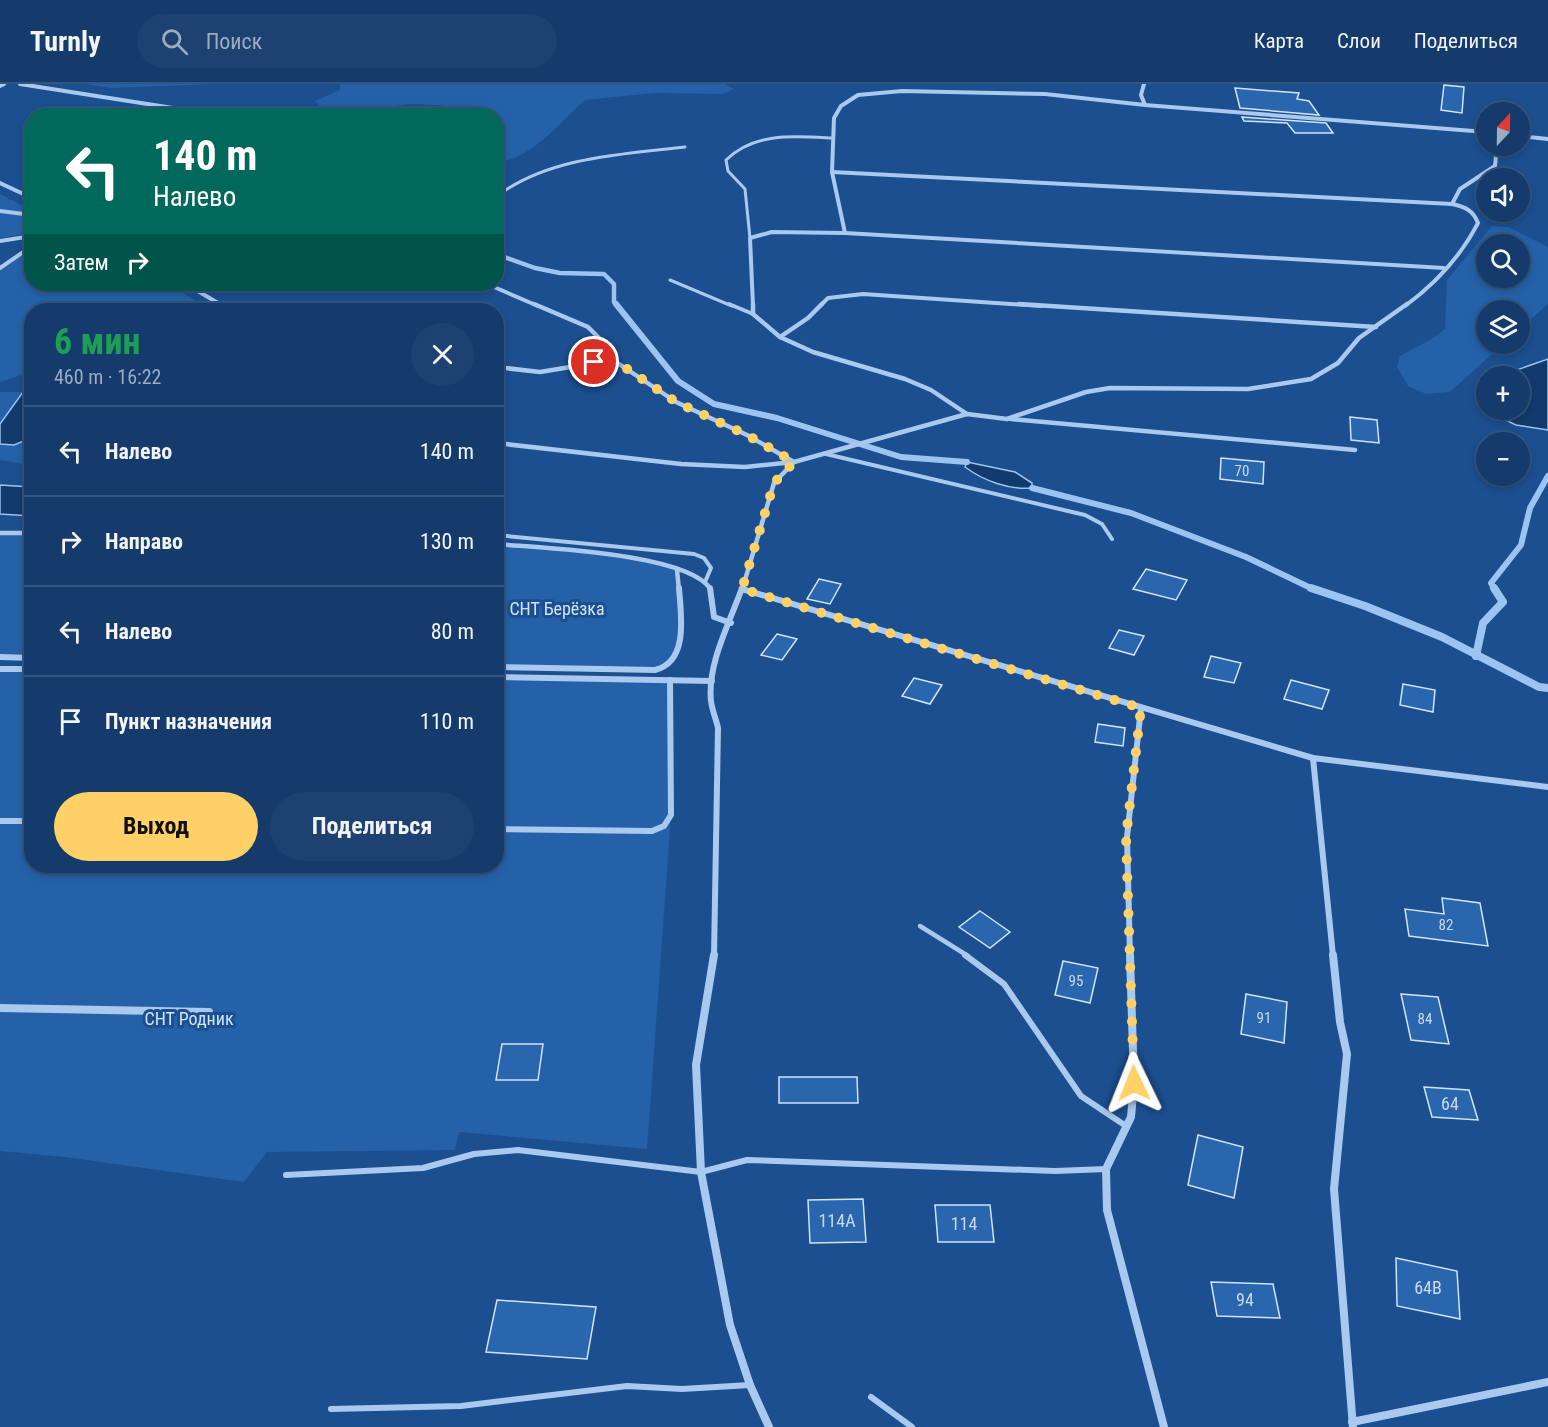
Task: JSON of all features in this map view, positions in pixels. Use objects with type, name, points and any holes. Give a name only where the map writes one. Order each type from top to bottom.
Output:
[{"type":"street","points":[[20,84],[173,108]]},
{"type":"street","points":[[1144,84],[1141,95],[1145,105]]},
{"type":"street","points":[[845,233],[832,172],[834,145],[832,138],[834,118],[841,106],[858,95],[880,92],[1045,94],[1145,105],[1476,131]]},
{"type":"street","points":[[1530,137],[1548,139]]},
{"type":"street","points":[[1452,204],[1460,189],[1495,166],[1496,156]]},
{"type":"street","points":[[832,172],[1452,204],[1466,207],[1474,212],[1478,223],[1471,237],[1444,268],[1431,288],[1359,338],[1338,363],[1311,379],[1248,389],[1110,388],[1086,392],[1007,419]]},
{"type":"street","points":[[0,183],[24,194]]},
{"type":"street","points":[[0,211],[24,214]]},
{"type":"street","points":[[967,414],[931,390],[905,379],[813,352],[780,337],[753,314],[750,238],[772,232],[845,233],[1444,268]]},
{"type":"street","points":[[0,241],[24,237]]},
{"type":"street","points":[[0,268],[24,252]]},
{"type":"street","points":[[504,290],[588,327],[603,342],[614,360],[676,402],[747,435],[794,462]]},
{"type":"street","points":[[198,291],[219,303]]},
{"type":"street","points":[[780,337],[808,318],[828,297],[862,294],[1376,327]]},
{"type":"street","points":[[504,368],[540,372],[614,360]]},
{"type":"street","points":[[504,444],[681,464],[745,467],[794,462],[967,414],[1355,450]]},
{"type":"street","points":[[769,1427],[750,1385],[730,1325],[701,1172],[696,1065],[714,961],[718,728],[711,700],[712,681],[716,661],[731,623],[774,483],[794,462]]},
{"type":"street","points":[[0,533],[24,533]]},
{"type":"street","points":[[504,545],[629,558],[676,570],[705,582],[713,594],[714,617],[731,623]]},
{"type":"street","points":[[504,667],[655,670],[668,666],[675,658],[682,626],[676,570]]},
{"type":"street","points":[[742,589],[1313,758],[1548,787]]},
{"type":"street","points":[[0,657],[24,658]]},
{"type":"street","points":[[0,669],[24,669]]},
{"type":"street","points":[[504,677],[712,681]]},
{"type":"street","points":[[504,829],[652,831],[664,826],[671,815],[670,680]]},
{"type":"street","points":[[1141,708],[1126,837],[1134,1083],[1131,1117],[1106,1169],[1107,1210],[1164,1427]]},
{"type":"street","points":[[1313,758],[1340,1022],[1347,1054],[1334,1189],[1352,1424],[1548,1382]]},
{"type":"street","points":[[0,821],[24,821]]},
{"type":"street","points":[[0,1008],[209,1012]]},
{"type":"lane","points":[[750,238],[745,189],[728,171],[726,160],[734,150],[758,141],[777,138],[832,138]]},
{"type":"lane","points":[[504,191],[524,177],[540,170],[644,151],[685,147]]},
{"type":"lane","points":[[670,280],[753,314]]},
{"type":"lane","points":[[826,454],[1085,515],[1102,524],[1112,539]]},
{"type":"lane","points":[[504,536],[694,554],[704,558],[711,568],[705,582]]},
{"type":"lane","points":[[920,926],[980,964],[1004,984],[1081,1095],[1126,1126]]},
{"type":"lane","points":[[286,1175],[423,1168],[474,1154],[518,1150],[701,1172],[747,1160],[1054,1171],[1106,1169]]},
{"type":"lane","points":[[331,1409],[461,1406],[627,1386],[682,1389],[750,1385]]},
{"type":"lane","points":[[871,1397],[912,1427]]},
{"type":"green space","points":[[86,84],[213,84],[111,88]]},
{"type":"green space","points":[[340,84],[725,84],[734,89],[722,94],[654,93],[585,100],[534,147],[504,161],[504,108],[452,108],[415,104],[391,108],[322,108],[315,101],[340,90]]},
{"type":"green space","points":[[0,194],[24,207],[24,234],[0,238]]},
{"type":"green space","points":[[1492,226],[1508,227],[1522,234],[1485,234]]},
{"type":"green space","points":[[1530,238],[1548,247],[1548,304],[1530,320],[1530,300],[1476,300],[1476,354],[1492,354],[1476,366],[1450,392],[1426,394],[1408,386],[1397,367],[1400,356],[1445,329],[1447,280],[1476,245],[1476,288],[1530,288]]},
{"type":"green space","points":[[24,251],[24,291],[179,291],[199,303],[24,303],[24,374],[0,382],[0,268]]},
{"type":"green space","points":[[0,392],[23,392],[0,424]]},
{"type":"green space","points":[[24,441],[24,464],[0,460],[0,444],[14,445]]},
{"type":"green space","points":[[0,533],[24,533],[24,658],[0,657]]},
{"type":"green space","name":"СНТ Берёзка","points":[[504,545],[629,558],[677,570],[682,626],[675,658],[655,670],[504,667]]},
{"type":"green space","name":"СНТ Родник","points":[[0,669],[24,669],[24,873],[504,873],[504,677],[670,680],[671,815],[647,1149],[459,1132],[455,1150],[267,1152],[244,1182],[65,1157],[0,1151]]},
{"type":"shaded area","points":[[1548,359],[1548,430],[1516,425],[1505,420],[1530,420],[1530,366],[1528,366]]},
{"type":"shaded area","points":[[23,392],[24,441],[14,445],[0,444],[0,424]]},
{"type":"shaded area","points":[[967,462],[1015,472],[1032,483],[1032,488],[1014,488],[988,480],[965,467]]},
{"type":"shaded area","points":[[0,485],[24,487],[24,516],[0,514]]},
{"type":"building","points":[[1444,85],[1464,87],[1462,113],[1441,110]]},
{"type":"building","points":[[1235,88],[1299,93],[1297,99],[1309,101],[1319,115],[1240,108]]},
{"type":"building","points":[[1242,117],[1326,123],[1333,133],[1295,133],[1287,123],[1244,121]]},
{"type":"building","points":[[1350,417],[1377,420],[1379,443],[1351,440]]},
{"type":"building","points":[[1221,458],[1264,462],[1263,484],[1220,479]]},
{"type":"building","points":[[1146,569],[1187,580],[1176,600],[1133,589]]},
{"type":"building","points":[[819,579],[841,584],[830,604],[807,599]]},
{"type":"building","points":[[1119,630],[1144,636],[1134,655],[1109,648]]},
{"type":"building","points":[[777,634],[797,639],[782,660],[761,655]]},
{"type":"building","points":[[1211,656],[1241,663],[1234,683],[1204,677]]},
{"type":"building","points":[[914,678],[942,685],[930,704],[902,696]]},
{"type":"building","points":[[1291,680],[1329,690],[1322,709],[1284,699]]},
{"type":"building","points":[[1403,684],[1435,690],[1433,712],[1400,705]]},
{"type":"building","points":[[1098,724],[1125,728],[1123,746],[1095,742]]},
{"type":"building","points":[[1442,898],[1480,903],[1488,946],[1409,936],[1405,909],[1444,914]]},
{"type":"building","points":[[980,911],[1010,932],[990,948],[959,927]]},
{"type":"building","points":[[1063,961],[1098,968],[1090,1003],[1055,995]]},
{"type":"building","points":[[1246,994],[1287,1002],[1284,1043],[1241,1034]]},
{"type":"building","points":[[1401,994],[1438,997],[1449,1044],[1411,1040]]},
{"type":"building","points":[[502,1044],[543,1044],[538,1080],[496,1080]]},
{"type":"building","points":[[779,1077],[857,1077],[858,1103],[779,1103]]},
{"type":"building","points":[[1424,1087],[1469,1090],[1478,1120],[1432,1117]]},
{"type":"building","points":[[1198,1135],[1243,1147],[1234,1198],[1188,1185]]},
{"type":"building","points":[[863,1199],[866,1242],[810,1243],[808,1200]]},
{"type":"building","points":[[935,1205],[990,1205],[994,1242],[938,1242]]},
{"type":"building","points":[[1396,1258],[1457,1271],[1460,1319],[1397,1306]]},
{"type":"building","points":[[1211,1282],[1273,1284],[1280,1318],[1217,1316]]},
{"type":"building","points":[[497,1300],[596,1307],[587,1359],[486,1352]]},
{"type":"waterway","points":[[504,257],[535,268],[560,273],[604,274],[614,284],[614,302],[617,306]]},
{"type":"waterway","points":[[616,304],[678,381],[714,404],[777,418],[901,457],[967,462]]},
{"type":"waterway","points":[[1495,590],[1491,583],[1521,545],[1530,508],[1548,476]]},
{"type":"waterway","points":[[1032,488],[1131,513],[1246,557],[1315,590]]},
{"type":"waterway","points":[[1311,588],[1365,606],[1442,637],[1476,655]]},
{"type":"waterway","points":[[1476,655],[1483,623],[1503,602],[1494,588]]},
{"type":"waterway","points":[[1476,655],[1539,687],[1548,688]]},
{"type":"route","points":[[594,362],[614,360],[676,402],[747,435],[794,462],[774,483],[742,589],[1141,708],[1126,837],[1134,1083]]}]
